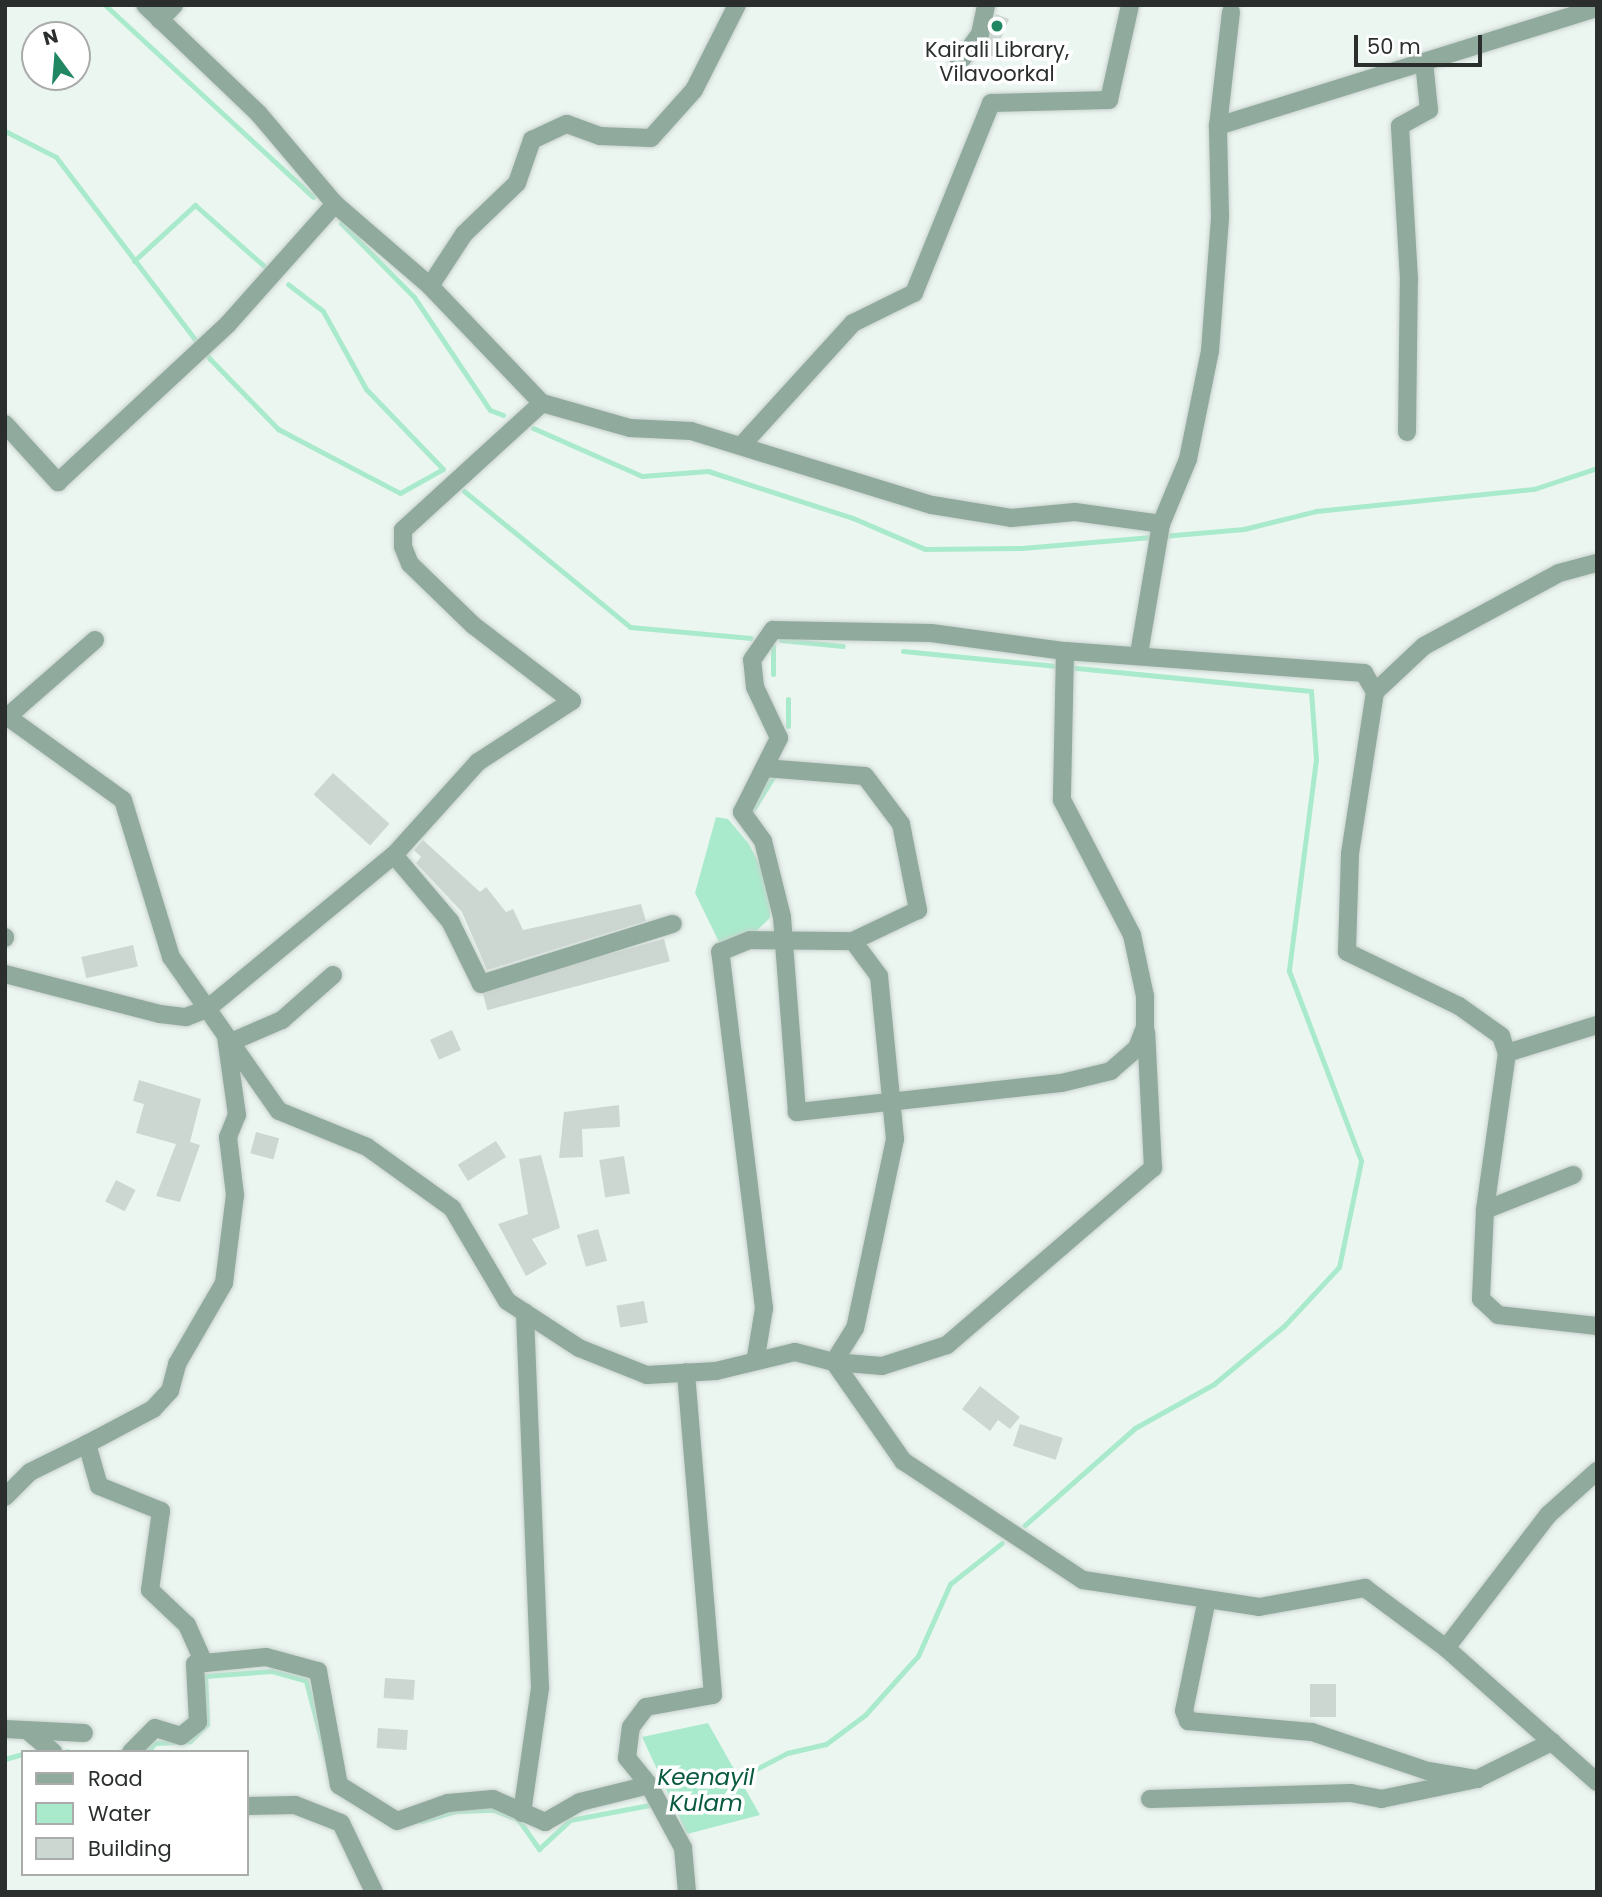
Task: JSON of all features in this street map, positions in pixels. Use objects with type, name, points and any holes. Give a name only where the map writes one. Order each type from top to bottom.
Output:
[{"type":"street","points":[[145,5],[258,113],[335,204],[430,286],[542,403],[630,428],[691,432],[741,445],[932,505],[1010,518],[1075,512],[1161,525]]},
{"type":"street","points":[[160,20],[174,5]]},
{"type":"street","points":[[430,286],[464,234],[517,183],[532,140],[567,124],[600,136],[651,138],[694,90],[737,5]]},
{"type":"street","points":[[959,63],[981,34],[986,5]]},
{"type":"street","points":[[741,445],[853,323],[914,293],[991,103],[1109,100],[1130,5]]},
{"type":"street","points":[[1139,654],[1161,525],[1188,459],[1210,351],[1220,218],[1218,126],[1226,7]]},
{"type":"street","points":[[1218,126],[1597,8]]},
{"type":"street","points":[[1407,432],[1409,279],[1400,126],[1429,110],[1424,62]]},
{"type":"street","points":[[5,424],[58,482],[210,340],[335,204]]},
{"type":"street","points":[[5,974],[160,1014],[186,1017],[207,1009],[394,855],[478,762],[572,701],[473,625],[410,564],[403,547],[403,530],[542,403]]},
{"type":"street","points":[[1374,692],[1424,646],[1559,573],[1597,563]]},
{"type":"street","points":[[1145,1027],[1137,1048],[1111,1071],[1062,1083],[893,1098],[797,1112],[783,938],[763,841],[742,812],[779,738],[755,687],[752,660],[773,630],[931,633],[1064,662],[1139,654],[1342,667],[1364,673],[1374,692],[1350,855],[1347,952],[1460,1006],[1501,1036],[1507,1054],[1485,1210],[1480,1298],[1498,1315],[1597,1326]]},
{"type":"street","points":[[95,640],[6,716],[122,800],[171,957],[279,1111],[367,1147],[452,1208],[507,1301],[579,1348],[647,1375],[716,1371],[755,1357],[795,1352],[834,1362],[882,1366],[947,1345],[1153,1168],[1145,1027],[1132,935],[1062,800],[1064,662]]},
{"type":"street","points":[[755,1357],[764,1308],[720,952],[750,940],[783,938],[853,942],[918,910],[901,824],[865,776],[765,768]]},
{"type":"street","points":[[394,855],[450,921],[481,984],[673,924]]},
{"type":"street","points":[[834,1362],[855,1328],[895,1139],[879,976],[853,942]]},
{"type":"street","points":[[229,1039],[282,1020],[334,975]]},
{"type":"street","points":[[1507,1054],[1597,1025]]},
{"type":"street","points":[[5,1497],[30,1472],[153,1409],[170,1391],[177,1364],[224,1283],[235,1195],[228,1137],[237,1115],[229,1039]]},
{"type":"street","points":[[1485,1210],[1573,1175]]},
{"type":"street","points":[[522,1813],[540,1688],[525,1312]]},
{"type":"street","points":[[834,1362],[903,1461],[1083,1580],[1259,1607],[1365,1588],[1446,1648],[1595,1779]]},
{"type":"street","points":[[686,1372],[713,1695],[646,1707],[631,1727],[626,1758],[651,1788],[683,1849],[687,1892]]},
{"type":"street","points":[[87,1444],[99,1486],[161,1511],[149,1590],[187,1625],[204,1663]]},
{"type":"street","points":[[1446,1648],[1548,1515],[1597,1471]]},
{"type":"street","points":[[1207,1599],[1184,1711],[1188,1721],[1312,1732],[1428,1771],[1477,1779]]},
{"type":"street","points":[[133,1750],[155,1728],[181,1736],[198,1722],[195,1664],[266,1657],[318,1671],[339,1785],[397,1821],[448,1803],[493,1799],[545,1822],[580,1802],[651,1788]]},
{"type":"street","points":[[5,1729],[84,1733]]},
{"type":"street","points":[[28,1731],[50,1750]]},
{"type":"street","points":[[1150,1799],[1351,1793],[1381,1799],[1477,1779],[1552,1742]]},
{"type":"street","points":[[347,1819],[368,1804]]},
{"type":"street","points":[[248,1806],[295,1805],[347,1819]]},
{"type":"street","points":[[347,1819],[374,1892]]},
{"type":"water","points":[[716,817],[728,819],[749,844],[771,887],[770,918],[753,934],[719,942],[695,893]]},
{"type":"water","name":"Keenayil Kulam","points":[[708,1723],[760,1815],[687,1834],[642,1737]]},
{"type":"building","points":[[996,14],[1009,19],[994,56],[981,56]]},
{"type":"building","points":[[333,773],[389,824],[370,845],[314,795]]},
{"type":"building","points":[[423,840],[480,892],[486,887],[506,912],[513,909],[523,930],[641,904],[646,921],[487,970],[462,912],[416,863],[421,857],[414,850]]},
{"type":"building","points":[[664,939],[670,961],[487,1010],[481,988]]},
{"type":"building","points":[[133,945],[138,966],[86,978],[81,957]]},
{"type":"building","points":[[452,1030],[461,1050],[439,1060],[430,1040]]},
{"type":"building","points":[[139,1080],[201,1099],[190,1142],[200,1145],[180,1202],[156,1196],[176,1144],[136,1133],[144,1104],[133,1101]]},
{"type":"building","points":[[619,1105],[620,1127],[582,1129],[583,1157],[559,1158],[564,1112]]},
{"type":"building","points":[[256,1132],[279,1138],[273,1159],[250,1153]]},
{"type":"building","points":[[496,1141],[506,1157],[468,1181],[458,1165]]},
{"type":"building","points":[[541,1155],[560,1228],[532,1239],[547,1264],[526,1276],[498,1224],[528,1214],[519,1159]]},
{"type":"building","points":[[624,1156],[630,1194],[605,1197],[599,1160]]},
{"type":"building","points":[[116,1180],[136,1190],[125,1211],[105,1201]]},
{"type":"building","points":[[598,1229],[607,1261],[586,1267],[577,1235]]},
{"type":"building","points":[[644,1301],[648,1323],[620,1328],[616,1306]]},
{"type":"building","points":[[980,1386],[1020,1417],[1010,1429],[998,1420],[990,1431],[962,1409]]},
{"type":"building","points":[[1020,1424],[1063,1438],[1056,1460],[1013,1446]]},
{"type":"building","points":[[385,1678],[415,1680],[414,1700],[384,1698]]},
{"type":"building","points":[[1310,1684],[1336,1684],[1336,1717],[1310,1717]]},
{"type":"building","points":[[378,1728],[408,1730],[407,1750],[377,1748]]},
{"type":"waterway","points":[[105,5],[313,197]]},
{"type":"waterway","points":[[5,131],[56,157],[210,359],[278,429],[400,493],[443,469],[366,389],[323,311],[288,284]]},
{"type":"waterway","points":[[134,261],[195,205],[264,266]]},
{"type":"waterway","points":[[341,223],[414,297],[490,410],[503,415]]},
{"type":"waterway","points":[[533,428],[642,476],[708,471],[853,518],[925,549],[1022,548],[1244,529],[1316,511],[1534,489],[1597,468]]},
{"type":"waterway","points":[[464,491],[630,627],[750,638]]},
{"type":"waterway","points":[[781,640],[843,646]]},
{"type":"waterway","points":[[773,646],[773,674]]},
{"type":"waterway","points":[[903,651],[1311,691],[1316,759],[1289,971],[1361,1161],[1339,1267],[1284,1326],[1214,1384],[1135,1428],[1025,1525]]},
{"type":"waterway","points":[[788,699],[788,726]]},
{"type":"waterway","points":[[752,811],[776,772]]},
{"type":"waterway","points":[[735,1780],[787,1753],[826,1744],[865,1715],[918,1656],[950,1584],[1002,1543]]},
{"type":"waterway","points":[[149,1750],[155,1743],[190,1741],[207,1724],[205,1676],[272,1671],[306,1681],[335,1791]]},
{"type":"waterway","points":[[5,1759],[21,1755]]},
{"type":"waterway","points":[[421,1821],[456,1811],[494,1810],[518,1819],[539,1849],[570,1820],[676,1800]]},
{"type":"place","name":"Kairali Library, Vilavoorkal","points":[[997,26]]}]
